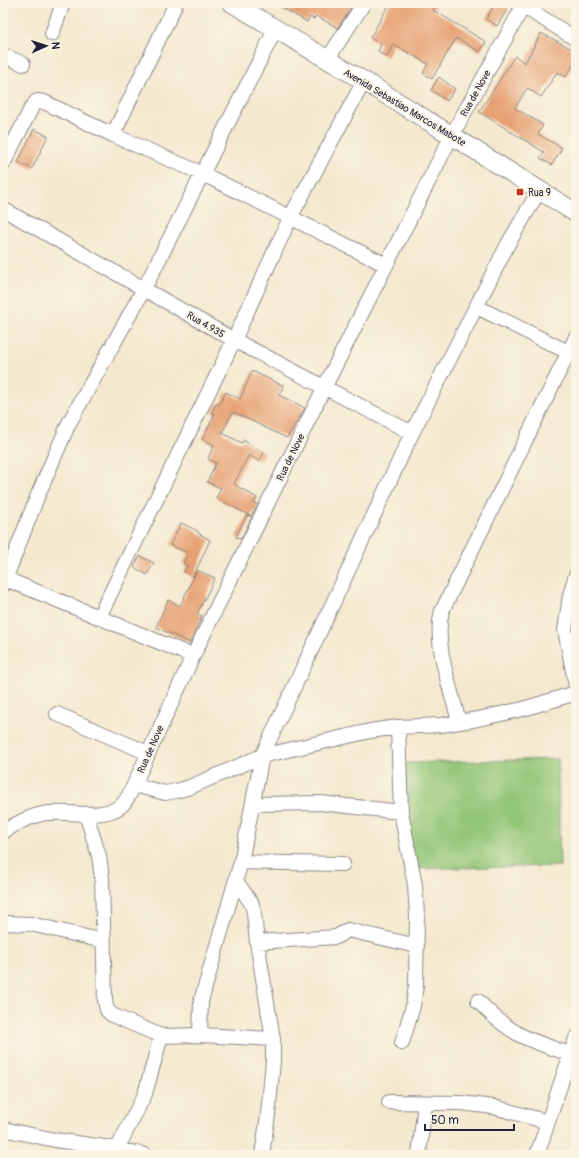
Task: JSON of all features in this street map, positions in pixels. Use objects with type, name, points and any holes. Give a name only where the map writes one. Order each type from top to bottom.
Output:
[{"type":"main road","name":"Avenida Sebastiao Marcos Mabote","points":[[232,3],[275,30],[364,80],[576,213]]},
{"type":"street","points":[[52,34],[62,3]]},
{"type":"street","points":[[112,135],[176,3]]},
{"type":"street","points":[[328,60],[364,3]]},
{"type":"street","points":[[522,4],[576,39]]},
{"type":"street","name":"Rua de Nove","points":[[3,832],[16,824],[42,814],[86,814],[113,810],[123,805],[134,785],[193,656],[324,388],[452,135],[522,4]]},
{"type":"street","points":[[193,656],[99,617],[4,582],[38,495],[70,423],[144,289],[275,30]]},
{"type":"street","points":[[3,55],[23,64]]},
{"type":"street","points":[[99,617],[234,340],[290,218],[364,80]]},
{"type":"street","points":[[3,164],[32,107],[37,101],[44,102],[112,135],[203,174],[386,265]]},
{"type":"street","points":[[200,1035],[201,1001],[241,862],[262,756],[412,433],[508,244],[539,191]]},
{"type":"street","name":"Rua 4.935","points":[[3,209],[234,340],[412,433]]},
{"type":"street","points":[[476,307],[572,354]]},
{"type":"street","points":[[459,722],[439,640],[438,623],[442,611],[572,354],[576,337]]},
{"type":"street","points":[[576,574],[570,595],[571,633],[576,686]]},
{"type":"street","points":[[134,785],[165,793],[176,791],[205,781],[262,756],[370,731],[459,722],[523,709],[576,693]]},
{"type":"street","points":[[57,714],[148,753]]},
{"type":"street","points":[[398,727],[401,812],[415,885],[417,915],[416,985],[413,1006],[402,1043]]},
{"type":"street","points":[[253,804],[320,803],[401,812]]},
{"type":"street","points":[[86,814],[99,856],[101,871],[105,1001],[107,1010],[112,1015],[161,1036],[200,1035],[273,1039]]},
{"type":"street","points":[[241,862],[343,864]]},
{"type":"street","points":[[236,881],[252,904],[273,1039],[273,1062],[268,1115],[262,1155]]},
{"type":"street","points":[[3,923],[31,924],[103,941]]},
{"type":"street","points":[[257,942],[336,938],[348,930],[417,946]]},
{"type":"street","points":[[478,1001],[506,1029],[537,1043],[570,1054]]},
{"type":"street","points":[[116,1152],[145,1094],[161,1036]]},
{"type":"street","points":[[537,1155],[576,1038]]},
{"type":"street","points":[[389,1102],[461,1103],[494,1107],[548,1122]]},
{"type":"street","points":[[419,1155],[425,1103]]},
{"type":"street","points":[[3,1129],[116,1152],[145,1155]]},
{"type":"green space","points":[[558,759],[560,866],[405,869],[402,763]]},
{"type":"building","points":[[274,3],[354,3],[338,28],[316,16],[314,19],[310,17],[307,22]]},
{"type":"building","points":[[390,3],[437,3],[433,10],[486,42],[480,52],[456,38],[432,79],[423,73],[428,64],[393,44],[387,57],[378,52],[381,44],[370,38]]},
{"type":"building","points":[[495,3],[504,3],[509,6],[497,26],[486,19]]},
{"type":"building","points":[[541,33],[576,51],[576,60],[566,77],[557,72],[541,97],[527,88],[515,108],[543,125],[538,134],[562,148],[552,165],[540,158],[544,152],[479,112],[515,56],[525,63]]},
{"type":"building","points":[[439,77],[455,89],[447,101],[431,90]]},
{"type":"building","points":[[34,129],[48,136],[32,169],[18,162]]},
{"type":"building","points":[[252,371],[284,386],[279,395],[305,408],[287,438],[233,412],[222,433],[242,443],[243,440],[264,453],[259,461],[249,455],[234,484],[257,498],[254,503],[258,505],[251,516],[216,498],[221,488],[207,482],[216,463],[208,459],[214,445],[202,439],[215,414],[212,413],[216,404],[219,405],[226,392],[240,399]]},
{"type":"building","points":[[247,515],[252,517],[241,539],[236,537]]},
{"type":"building","points":[[181,523],[198,531],[198,533],[210,540],[193,577],[184,572],[187,565],[183,564],[188,553],[170,545]]},
{"type":"building","points":[[140,556],[154,563],[147,575],[134,567]]},
{"type":"building","points":[[197,570],[215,578],[197,614],[202,616],[190,643],[156,627],[168,600],[180,606]]},
{"type":"place","name":"Rua 9","points":[[520,192]]}]
